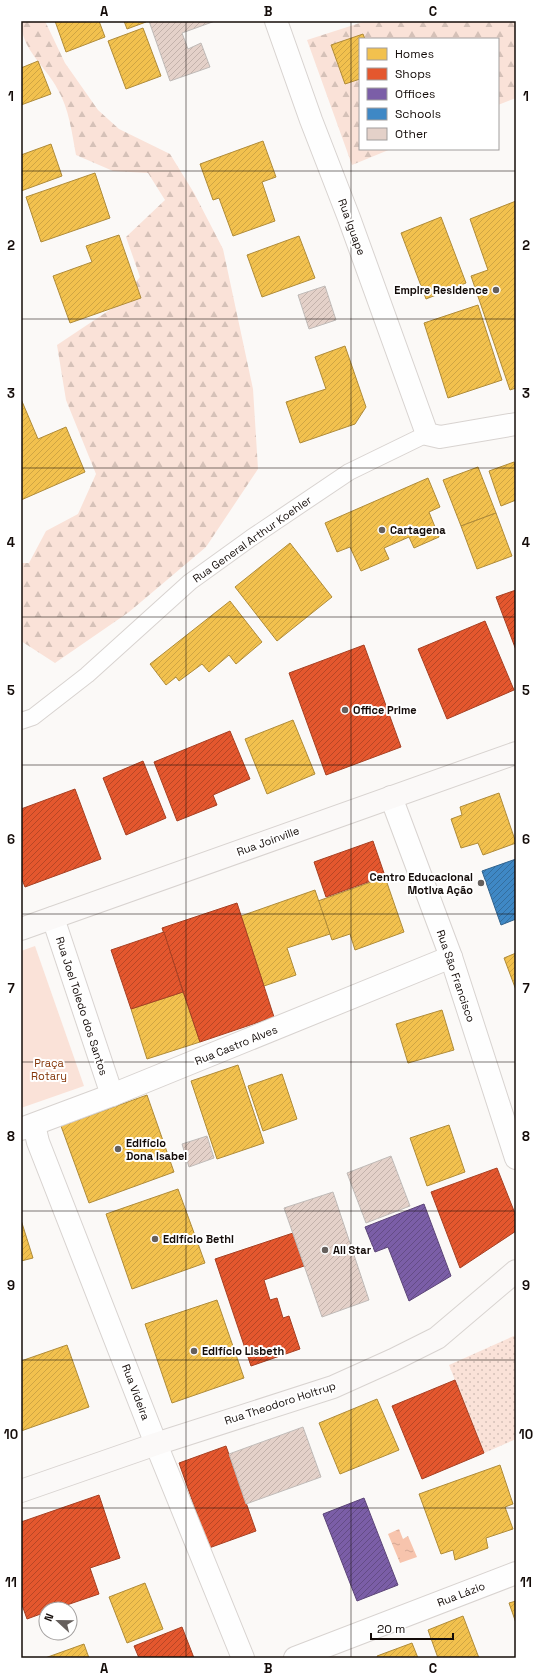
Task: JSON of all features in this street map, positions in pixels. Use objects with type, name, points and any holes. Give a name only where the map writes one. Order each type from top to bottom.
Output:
[{"type":"main road","name":"Rua Joinville","points":[[21,930],[516,753]]},
{"type":"main road","name":"Rua Theodoro Holtrup","points":[[21,1491],[156,1444],[333,1387],[437,1338],[516,1271]]},
{"type":"street","name":"Rua Iguape","points":[[276,21],[427,434]]},
{"type":"street","points":[[427,434],[440,437],[516,424]]},
{"type":"street","name":"Rua São Francisco","points":[[390,797],[451,957],[516,1158]]},
{"type":"street","name":"Rua Joel Toledo dos Santos","points":[[53,918],[112,1095]]},
{"type":"street","name":"Rua Castro Alves","points":[[27,1127],[112,1095],[451,957]]},
{"type":"street","name":"Rua Videira","points":[[27,1127],[41,1149],[156,1444],[243,1658]]},
{"type":"street","name":"Rua Lázio","points":[[294,1658],[516,1573]]},
{"type":"lane","name":"Rua General Arthur Koehler","points":[[21,721],[33,717],[87,675],[190,582],[251,538],[349,472],[427,434]]},
{"type":"green space","points":[[21,21],[45,21],[65,63],[98,110],[119,129],[170,154],[194,193],[223,249],[253,389],[258,469],[206,547],[129,612],[55,663],[21,641],[21,563],[29,563],[46,531],[78,514],[96,474],[66,400],[57,345],[117,305],[140,277],[126,237],[165,200],[148,173],[113,171],[76,155],[70,121],[62,97],[53,81],[25,41]]},
{"type":"green space","points":[[366,21],[516,21],[516,98],[499,105],[499,38],[359,38],[359,150],[389,150],[352,165],[307,40]]},
{"type":"green space","name":"Praça Rotary","points":[[35,946],[84,1086],[21,1108],[21,951]]},
{"type":"green space","points":[[516,1335],[516,1439],[484,1453],[449,1365]]},
{"type":"water","points":[[399,1529],[403,1539],[408,1536],[417,1557],[400,1563],[388,1534]]},
{"type":"building: Homes","points":[[55,21],[99,21],[105,37],[66,52]]},
{"type":"building: Homes","points":[[124,21],[146,21],[146,22],[127,29]]},
{"type":"building: Homes","points":[[143,28],[161,76],[126,89],[108,41]]},
{"type":"building: Homes","points":[[363,34],[365,38],[359,38],[359,79],[345,84],[331,45]]},
{"type":"building: Homes","points":[[38,61],[51,94],[21,105],[21,68]]},
{"type":"building: Homes","points":[[263,141],[276,177],[262,182],[275,221],[233,236],[219,198],[213,200],[200,164]]},
{"type":"building: Homes","points":[[51,144],[62,176],[21,191],[21,155]]},
{"type":"building: Homes","points":[[95,173],[110,218],[41,242],[26,197]]},
{"type":"building: Homes","name":"Empire Residence","points":[[516,201],[516,388],[510,390],[471,276],[488,270],[470,219]]},
{"type":"building: Homes","points":[[441,217],[466,283],[426,299],[401,233]]},
{"type":"building: Homes","points":[[119,235],[141,298],[70,323],[53,276],[92,262],[86,246]]},
{"type":"building: Homes","points":[[299,236],[315,278],[262,297],[247,255]]},
{"type":"building: Homes","points":[[478,305],[502,380],[448,398],[424,323]]},
{"type":"building: Homes","points":[[345,346],[366,407],[355,424],[300,443],[286,402],[326,389],[315,357]]},
{"type":"building: Homes","points":[[21,399],[38,439],[66,427],[85,472],[21,500]]},
{"type":"building: Homes","points":[[514,462],[516,469],[516,500],[501,506],[489,471]]},
{"type":"building: Homes","points":[[478,467],[496,513],[461,526],[443,480]]},
{"type":"building: Homes","name":"Cartagena","points":[[428,478],[440,507],[429,512],[439,537],[414,548],[409,537],[384,548],[389,559],[361,571],[350,547],[337,552],[325,523]]},
{"type":"building: Homes","points":[[496,513],[512,556],[477,569],[461,526]]},
{"type":"building: Homes","points":[[290,543],[332,597],[277,641],[235,587]]},
{"type":"building: Homes","points":[[230,601],[262,642],[236,664],[229,655],[209,672],[202,664],[179,681],[176,677],[166,685],[150,664]]},
{"type":"building: Homes","points":[[293,720],[315,774],[267,794],[245,739]]},
{"type":"building: Homes","points":[[499,793],[516,843],[483,855],[478,843],[461,848],[451,819],[462,815],[460,807]]},
{"type":"building: Homes","points":[[385,877],[404,932],[355,950],[350,934],[332,940],[318,901]]},
{"type":"building: Homes","points":[[315,890],[330,934],[287,948],[296,975],[264,986],[241,916]]},
{"type":"building: Homes","points":[[516,953],[516,990],[504,958]]},
{"type":"building: Homes","points":[[183,992],[200,1042],[147,1059],[131,1009]]},
{"type":"building: Homes","points":[[442,1010],[454,1050],[408,1063],[396,1024]]},
{"type":"building: Homes","points":[[238,1065],[264,1143],[217,1159],[191,1081]]},
{"type":"building: Homes","points":[[282,1074],[297,1119],[263,1131],[248,1086]]},
{"type":"building: Homes","name":"Edifício Dona Isabel","points":[[147,1095],[174,1172],[89,1203],[61,1126]]},
{"type":"building: Homes","points":[[449,1125],[465,1172],[427,1186],[410,1138]]},
{"type":"building: Homes","name":"Edifício Bethi","points":[[178,1189],[205,1263],[132,1289],[106,1214]]},
{"type":"building: Homes","points":[[21,1220],[33,1258],[21,1261]]},
{"type":"building: Homes","name":"Edifício Lisbeth","points":[[217,1300],[244,1378],[172,1403],[145,1324]]},
{"type":"building: Homes","points":[[67,1345],[89,1407],[21,1431],[21,1361]]},
{"type":"building: Homes","points":[[377,1399],[399,1450],[340,1474],[319,1423]]},
{"type":"building: Homes","points":[[500,1465],[513,1504],[505,1507],[513,1529],[486,1538],[488,1548],[455,1560],[453,1550],[441,1554],[419,1494]]},
{"type":"building: Homes","points":[[145,1583],[163,1629],[127,1643],[109,1597]]},
{"type":"building: Homes","points":[[516,1601],[516,1623],[509,1603]]},
{"type":"building: Homes","points":[[463,1616],[479,1658],[438,1658],[428,1630]]},
{"type":"building: Homes","points":[[412,1643],[418,1658],[378,1658],[377,1656]]},
{"type":"building: Homes","points":[[84,1644],[89,1658],[45,1658]]},
{"type":"building: Shops","points":[[516,590],[516,650],[496,597]]},
{"type":"building: Shops","points":[[485,621],[514,690],[447,719],[418,649]]},
{"type":"building: Shops","name":"Office Prime","points":[[364,645],[401,747],[326,775],[289,673]]},
{"type":"building: Shops","points":[[230,731],[250,779],[213,795],[217,805],[177,821],[154,762]]},
{"type":"building: Shops","points":[[143,761],[166,818],[126,835],[103,778]]},
{"type":"building: Shops","points":[[75,789],[101,859],[25,887],[21,877],[21,809]]},
{"type":"building: Shops","points":[[373,841],[385,876],[326,897],[314,862]]},
{"type":"building: Shops","points":[[237,903],[274,1017],[200,1042],[162,928]]},
{"type":"building: Shops","points":[[164,932],[183,992],[131,1009],[111,950]]},
{"type":"building: Shops","points":[[497,1168],[516,1216],[516,1231],[460,1268],[431,1192]]},
{"type":"building: Shops","points":[[293,1233],[304,1266],[264,1280],[270,1300],[277,1298],[283,1318],[289,1316],[300,1349],[251,1366],[215,1259]]},
{"type":"building: Shops","points":[[455,1380],[484,1453],[422,1479],[392,1406]]},
{"type":"building: Shops","points":[[226,1446],[256,1531],[209,1548],[179,1463]]},
{"type":"building: Shops","points":[[99,1495],[120,1558],[90,1568],[99,1594],[78,1601],[38,1601],[38,1615],[27,1619],[21,1602],[21,1522]]},
{"type":"building: Shops","points":[[182,1627],[194,1658],[139,1658],[134,1646]]},
{"type":"building: Offices","points":[[424,1204],[451,1276],[409,1301],[388,1247],[375,1252],[365,1227]]},
{"type":"building: Offices","points":[[364,1498],[398,1585],[357,1601],[323,1514]]},
{"type":"building: Schools","points":[[516,859],[516,919],[501,925],[482,871]]},
{"type":"building: Other","points":[[149,21],[215,21],[182,33],[188,49],[201,43],[210,67],[170,81]]},
{"type":"building: Other","points":[[325,286],[336,320],[309,329],[298,295]]},
{"type":"building: Other","points":[[207,1136],[214,1158],[189,1167],[182,1144]]},
{"type":"building: Other","points":[[391,1156],[410,1206],[366,1223],[347,1173]]},
{"type":"building: Other","name":"All Star","points":[[333,1192],[369,1300],[322,1317],[284,1208]]},
{"type":"building: Other","points":[[303,1427],[321,1477],[246,1504],[229,1454]]},
{"type":"place","name":"Empire Residence","points":[[496,290]]},
{"type":"place","name":"Cartagena","points":[[382,530]]},
{"type":"place","name":"Office Prime","points":[[345,710]]},
{"type":"place","name":"Centro Educacional Motiva Ação","points":[[481,883]]},
{"type":"place","name":"Edifício Dona Isabel","points":[[118,1149]]},
{"type":"place","name":"Edifício Bethi","points":[[155,1239]]},
{"type":"place","name":"All Star","points":[[325,1250]]},
{"type":"place","name":"Edifício Lisbeth","points":[[194,1351]]}]
